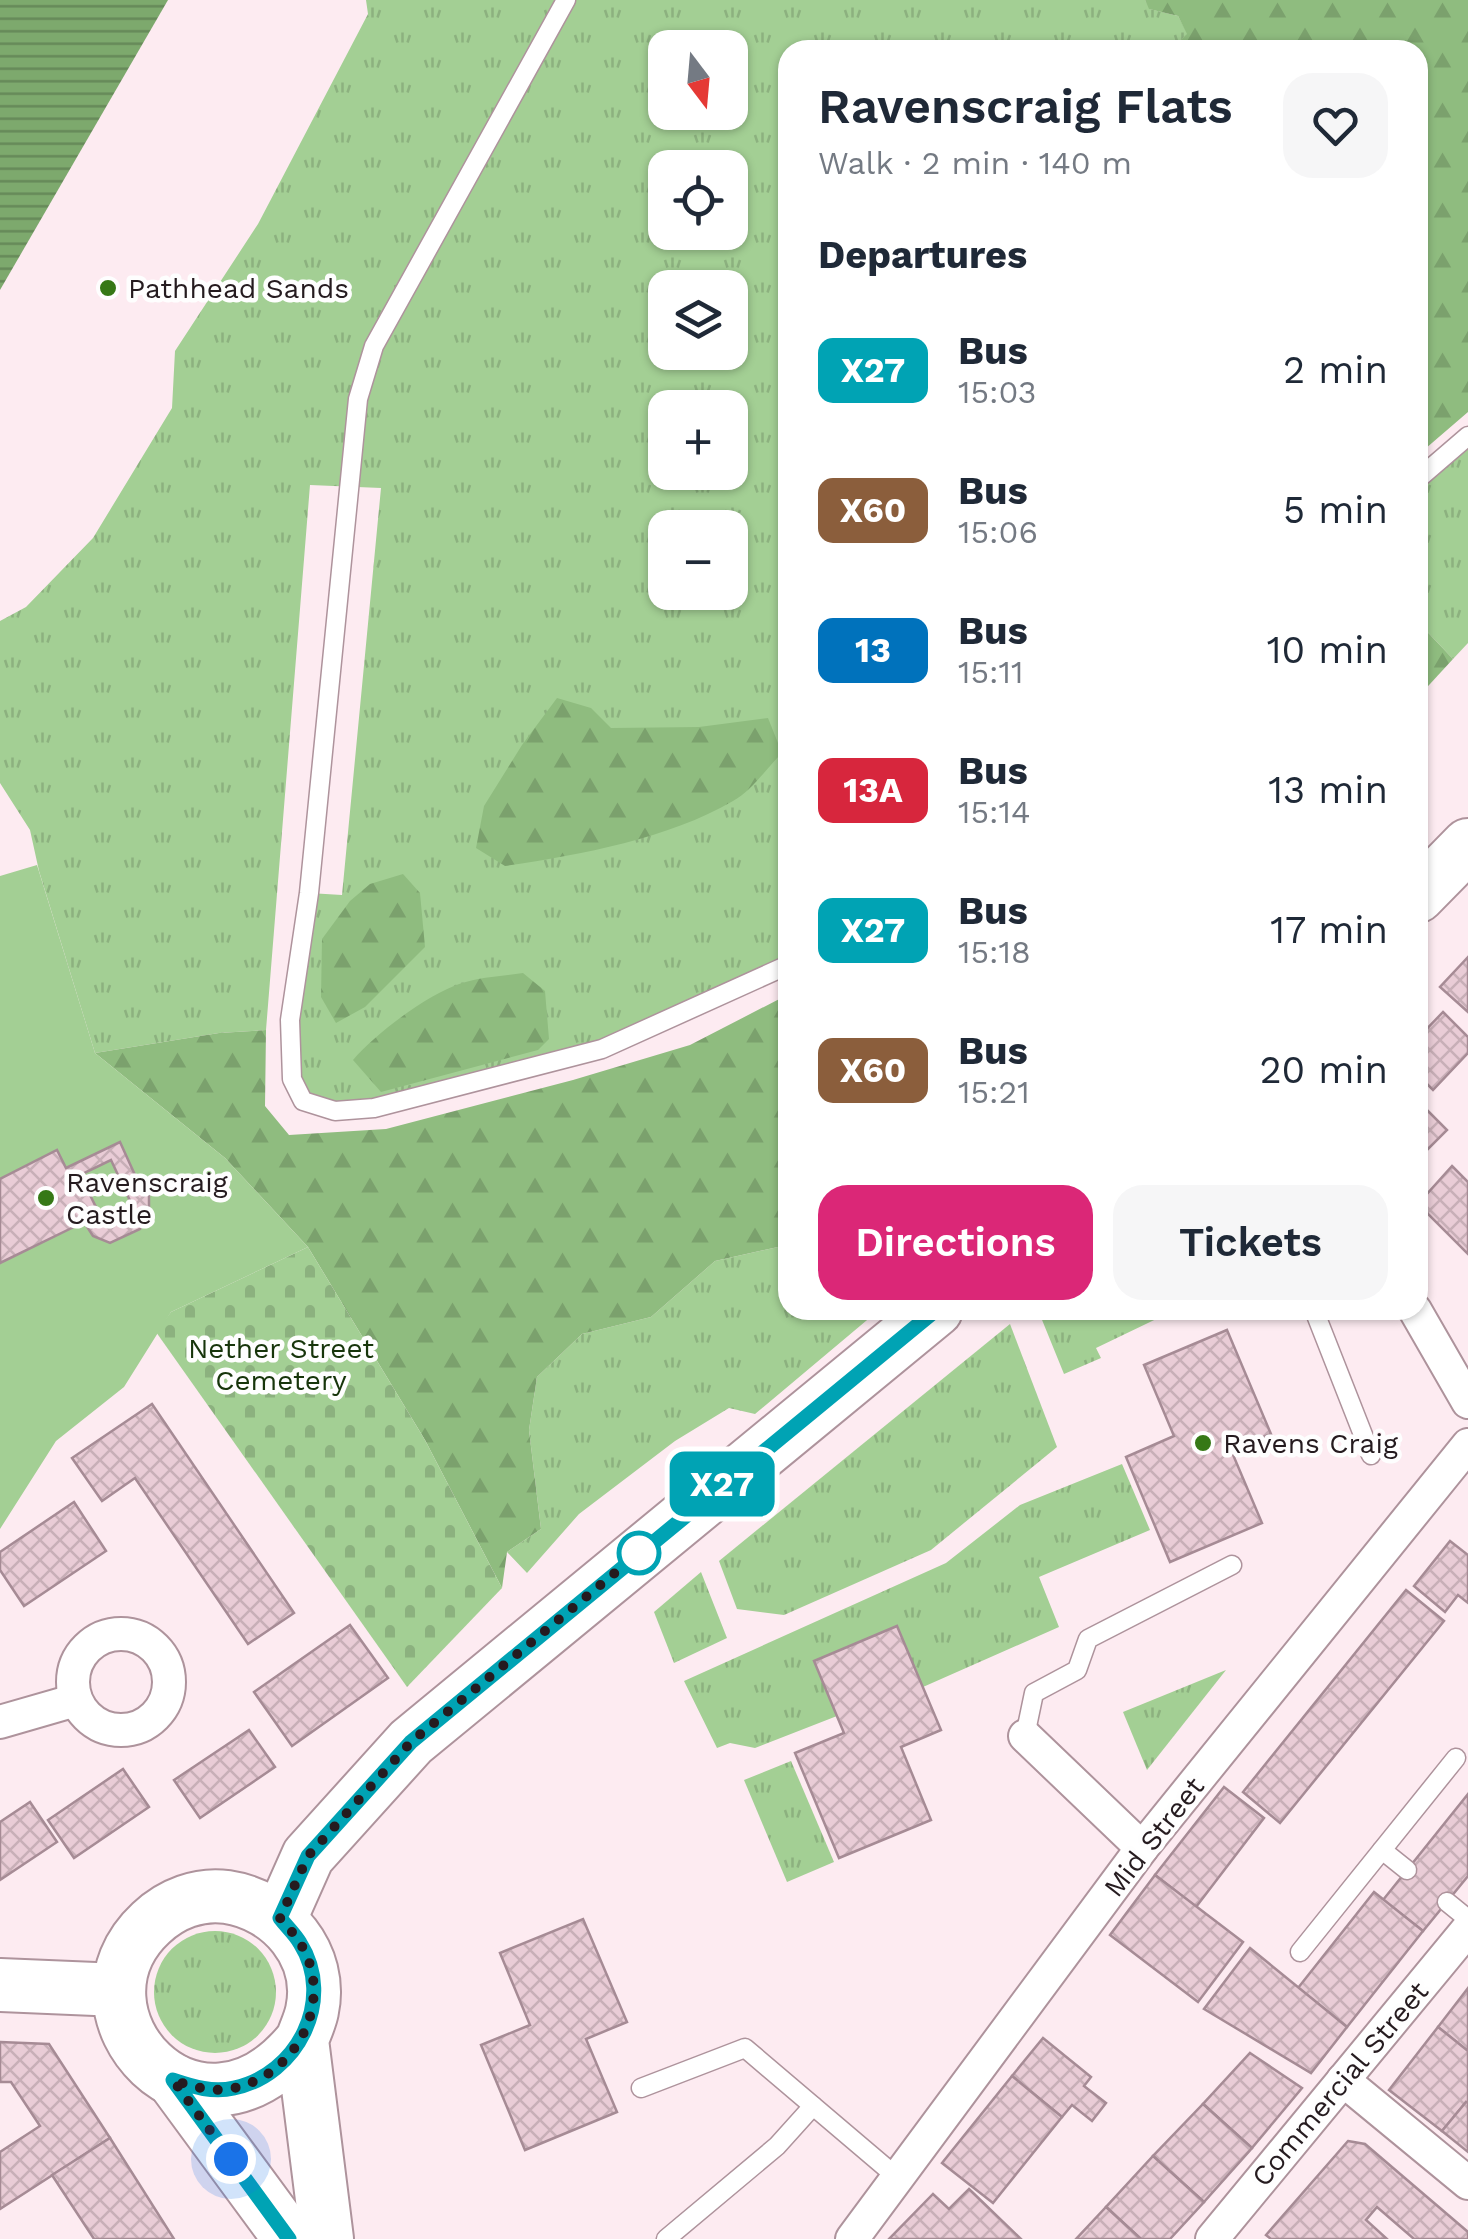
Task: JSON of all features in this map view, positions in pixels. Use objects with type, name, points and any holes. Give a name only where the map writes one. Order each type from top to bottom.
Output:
[{"type":"main road","points":[[1428,886],[1468,844]]},
{"type":"main road","points":[[280,1918],[308,1856],[411,1742],[924,1320]]},
{"type":"main road","points":[[224,1896],[254,1903],[280,1918],[301,1944],[313,1976],[313,2008],[302,2040],[284,2063],[260,2080],[231,2089],[202,2090],[173,2080],[150,2064],[133,2043],[122,2017],[119,1990],[126,1958],[141,1932],[164,1911],[192,1898],[224,1896]]},
{"type":"main road","points":[[0,1986],[119,1990]]},
{"type":"main road","points":[[302,2040],[327,2239]]},
{"type":"main road","points":[[173,2080],[290,2239]]},
{"type":"street","points":[[1421,1320],[1468,1402]]},
{"type":"street","name":"Mid Street","points":[[852,2239],[1142,1848],[1468,1445]]},
{"type":"street","points":[[0,1722],[76,1700]]},
{"type":"street","points":[[1026,1736],[1142,1848]]},
{"type":"street","name":"Commercial Street","points":[[1212,2239],[1468,1929]]},
{"type":"street","points":[[1342,2080],[1468,2183]]},
{"type":"lane","points":[[566,0],[374,346],[358,399],[309,893],[290,1020],[292,1080],[304,1101],[335,1111],[374,1108],[602,1049],[778,970]]},
{"type":"lane","points":[[1428,471],[1468,436]]},
{"type":"lane","points":[[1318,1320],[1371,1455]]},
{"type":"lane","points":[[1026,1736],[1034,1693],[1077,1670],[1088,1639],[1232,1565]]},
{"type":"lane","points":[[1300,1952],[1456,1758]]},
{"type":"lane","points":[[1382,1850],[1407,1870]]},
{"type":"lane","points":[[1446,1902],[1468,1919]]},
{"type":"lane","points":[[641,2088],[745,2048],[898,2178]]},
{"type":"lane","points":[[666,2239],[777,2146],[813,2106]]},
{"type":"green space","points":[[366,0],[1145,0],[1150,9],[1178,16],[1188,34],[1180,40],[778,40],[778,969],[602,1049],[374,1108],[303,1101],[292,1079],[309,893],[342,895],[381,488],[310,485],[266,1030],[219,1033],[95,1053],[30,830],[0,783],[0,621],[26,607],[93,538],[172,408],[175,351],[258,224],[368,14]]},
{"type":"green space","points":[[1145,0],[1468,0],[1468,412],[1428,446],[1428,40],[1180,40],[1187,34],[1178,16],[1149,9]]},
{"type":"green space","points":[[1468,436],[1468,643],[1453,659],[1428,633],[1428,470]]},
{"type":"green space","points":[[1428,633],[1453,659],[1428,686]]},
{"type":"green space","points":[[557,698],[591,708],[611,728],[699,727],[768,718],[778,743],[778,757],[740,797],[680,826],[593,851],[505,866],[476,848],[484,806]]},
{"type":"green space","points":[[37,865],[95,1053],[225,1158],[308,1247],[171,1312],[124,1387],[56,1441],[0,1529],[0,876]]},
{"type":"green space","points":[[403,874],[420,893],[425,947],[365,1007],[336,1023],[321,997],[322,939],[350,901],[370,884]]},
{"type":"green space","points":[[523,973],[545,991],[549,1039],[538,1050],[381,1092],[353,1060],[403,1016],[448,988],[477,979]]},
{"type":"green space","points":[[778,1000],[778,1247],[715,1261],[651,1317],[582,1334],[537,1377],[529,1430],[541,1529],[507,1552],[502,1588],[425,1440],[308,1247],[225,1158],[95,1053],[219,1033],[266,1030],[265,1106],[289,1135],[386,1129],[690,1045]]},
{"type":"green space","name":"Nether Street Cemetery","points":[[308,1247],[425,1440],[502,1588],[407,1687],[156,1332],[171,1312]]},
{"type":"green space","points":[[778,1247],[778,1320],[867,1320],[755,1414],[729,1408],[675,1441],[579,1514],[527,1573],[507,1552],[541,1529],[529,1430],[537,1377],[582,1334],[651,1317],[715,1261]]},
{"type":"green space","points":[[1042,1320],[1154,1320],[1096,1348],[1101,1358],[1064,1374]]},
{"type":"green space","points":[[1010,1324],[1057,1447],[931,1550],[784,1615],[737,1609],[719,1561]]},
{"type":"green space","points":[[1122,1464],[1150,1530],[1039,1577],[1059,1627],[923,1687],[815,1661],[837,1716],[755,1748],[730,1743],[717,1748],[684,1681],[946,1563],[1020,1505]]},
{"type":"green space","points":[[701,1572],[727,1638],[674,1663],[654,1612]]},
{"type":"green space","points":[[1226,1670],[1147,1770],[1123,1712]]},
{"type":"green space","points":[[791,1761],[834,1862],[787,1882],[744,1780]]},
{"type":"green space","points":[[215,1931],[238,1935],[258,1949],[272,1969],[276,1992],[272,2015],[258,2035],[238,2049],[215,2053],[192,2049],[172,2035],[158,2015],[154,1992],[158,1969],[172,1949],[192,1935]]},
{"type":"shaded area","points":[[0,0],[168,0],[0,290]]},
{"type":"building","points":[[1468,957],[1468,1012],[1440,987]]},
{"type":"building","points":[[1443,1012],[1468,1037],[1468,1053],[1433,1090],[1428,1085],[1428,1028]]},
{"type":"building","points":[[1428,1111],[1447,1130],[1428,1149]]},
{"type":"building","name":"Ravenscraig Castle","points":[[120,1142],[135,1175],[149,1193],[149,1214],[140,1229],[110,1243],[93,1236],[84,1222],[0,1263],[0,1179],[57,1150],[66,1168]],"holes":[[[111,1160],[132,1205],[102,1219],[80,1175]]]},
{"type":"building","points":[[1452,1166],[1468,1182],[1468,1254],[1428,1214],[1428,1193]]},
{"type":"building","name":"Ravens Craig","points":[[1227,1330],[1271,1434],[1231,1450],[1262,1523],[1170,1562],[1126,1457],[1174,1436],[1144,1365]]},
{"type":"building","points":[[152,1404],[294,1613],[248,1644],[135,1478],[102,1501],[72,1458]]},
{"type":"building","points":[[74,1502],[106,1551],[24,1606],[0,1570],[0,1552]]},
{"type":"building","points":[[1450,1541],[1468,1555],[1468,1603],[1458,1595],[1445,1612],[1414,1586]]},
{"type":"building","points":[[1406,1590],[1444,1621],[1280,1823],[1243,1792]]},
{"type":"building","points":[[350,1625],[388,1678],[292,1746],[254,1692]]},
{"type":"building","points":[[897,1626],[941,1730],[901,1747],[931,1820],[839,1858],[795,1753],[844,1733],[814,1661]]},
{"type":"building","points":[[249,1730],[275,1767],[200,1818],[174,1780]]},
{"type":"building","points":[[123,1769],[149,1807],[74,1858],[48,1820]]},
{"type":"building","points":[[1224,1787],[1264,1818],[1196,1907],[1155,1875]]},
{"type":"building","points":[[1468,1794],[1468,1876],[1423,1931],[1383,1900]]},
{"type":"building","points":[[30,1802],[57,1842],[0,1880],[0,1822]]},
{"type":"building","points":[[1155,1875],[1243,1942],[1198,2002],[1110,1935]]},
{"type":"building","points":[[1374,1892],[1423,1931],[1347,2027],[1298,1988]]},
{"type":"building","points":[[583,1919],[627,2022],[586,2039],[617,2112],[525,2150],[481,2045],[530,2025],[500,1953]]},
{"type":"building","points":[[1250,1948],[1347,2027],[1311,2073],[1204,2009]]},
{"type":"building","points":[[1468,1988],[1468,2051],[1438,2027]]},
{"type":"building","points":[[1438,2027],[1468,2051],[1468,2103],[1442,2131],[1389,2090]]},
{"type":"building","points":[[1043,2038],[1091,2077],[1084,2086],[1106,2103],[1092,2121],[1072,2105],[1062,2117],[1012,2076]]},
{"type":"building","points":[[0,2042],[49,2044],[110,2138],[0,2209],[0,2152],[40,2126],[11,2082],[0,2082]]},
{"type":"building","points":[[1250,2053],[1302,2088],[1252,2148],[1203,2104]]},
{"type":"building","points":[[1012,2076],[1062,2117],[993,2203],[942,2163]]},
{"type":"building","points":[[1468,2103],[1468,2152],[1442,2131]]},
{"type":"building","points":[[1203,2104],[1252,2148],[1204,2202],[1153,2156]]},
{"type":"building","points":[[110,2138],[174,2239],[94,2239],[52,2175]]},
{"type":"building","points":[[1348,2141],[1365,2144],[1468,2232],[1468,2239],[1414,2239],[1377,2207],[1366,2220],[1387,2239],[1271,2239],[1266,2235]]},
{"type":"building","points":[[1153,2156],[1204,2202],[1170,2239],[1141,2239],[1106,2207]]},
{"type":"building","points":[[969,2189],[1021,2239],[889,2239],[933,2194],[949,2209]]},
{"type":"building","points":[[1106,2207],[1141,2239],[1076,2239]]},
{"type":"bus line","name":"X27","points":[[289,2239],[173,2080],[202,2090],[231,2089],[260,2080],[284,2063],[302,2040],[313,2008],[313,1976],[301,1944],[280,1918],[308,1856],[411,1742],[924,1320]]},
{"type":"place","name":"Pathhead Sands","points":[[108,288]]},
{"type":"place","name":"Ravenscraig Castle","points":[[46,1198]]},
{"type":"place","name":"Ravens Craig","points":[[1203,1443]]},
{"type":"route","points":[[231,2159],[173,2080],[202,2090],[231,2089],[260,2080],[284,2063],[302,2040],[313,2008],[313,1976],[301,1944],[280,1918],[308,1856],[411,1742],[639,1553]]}]
